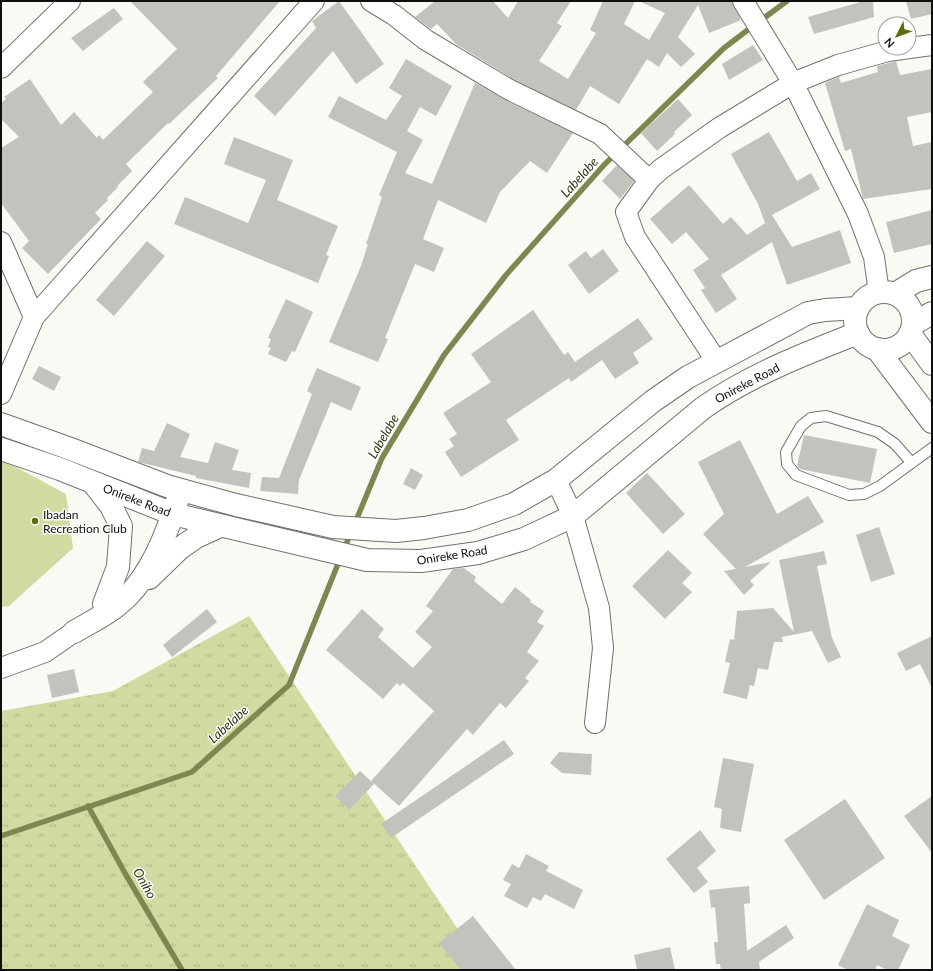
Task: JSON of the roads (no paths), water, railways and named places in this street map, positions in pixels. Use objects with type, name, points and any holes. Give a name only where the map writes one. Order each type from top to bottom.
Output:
[{"type":"main road","points":[[932,277],[916,281],[887,293],[870,295],[858,308],[855,325],[858,333],[866,344],[877,349],[887,350],[897,347],[905,341],[912,329],[932,313]]},
{"type":"main road","points":[[887,293],[905,301],[911,312],[912,329],[932,364]]},
{"type":"main road","name":"Onireke Road","points":[[1,424],[173,488],[333,527],[403,530],[468,520],[514,504],[556,480],[653,401],[688,377],[808,314],[825,310],[858,308]]},
{"type":"main road","name":"Onireke Road","points":[[1,449],[60,469],[166,512],[367,560],[421,561],[478,553],[524,539],[573,516],[703,408],[725,392],[786,363],[858,333]]},
{"type":"main road","points":[[877,349],[932,422]]},
{"type":"main road","points":[[94,483],[111,506],[121,526],[118,567],[104,604]]},
{"type":"main road","points":[[74,632],[119,605],[137,585],[150,566],[173,488]]},
{"type":"main road","points":[[74,632],[115,592],[136,564],[166,512]]},
{"type":"main road","points":[[137,585],[149,578],[179,548],[196,537],[220,526]]},
{"type":"street","points":[[1,68],[70,1]]},
{"type":"street","points":[[1,394],[34,317],[314,1]]},
{"type":"street","points":[[371,1],[394,15],[426,40],[508,89],[600,134],[648,180]]},
{"type":"street","points":[[746,6],[793,83],[858,214],[887,293]]},
{"type":"street","points":[[717,362],[635,236],[626,212],[648,180],[660,169],[719,128],[793,83],[838,64],[888,51],[932,45]]},
{"type":"street","points":[[1,242],[34,317]]},
{"type":"street","points":[[556,480],[573,516],[599,608],[603,648],[595,723]]},
{"type":"street","points":[[1,668],[45,652],[74,632]]},
{"type":"lane","points":[[911,462],[895,444],[878,432],[826,416],[811,418],[801,426],[786,452],[787,464],[796,475],[849,495],[864,494],[880,486],[932,448]]},
{"type":"waterway","name":"Labelabe","points":[[760,21],[787,1]]},
{"type":"waterway","name":"Labelabe","points":[[355,523],[382,458],[444,355],[506,275],[604,165],[724,48],[753,26]]},
{"type":"waterway","name":"Labelabe","points":[[343,551],[351,533]]},
{"type":"waterway","name":"Labelabe","points":[[1,836],[192,772],[289,685],[340,559]]},
{"type":"waterway","name":"Oniho","points":[[88,806],[126,875],[182,970]]},
{"type":"place","name":"Ibadan Recreation Club","points":[[35,521]]}]
